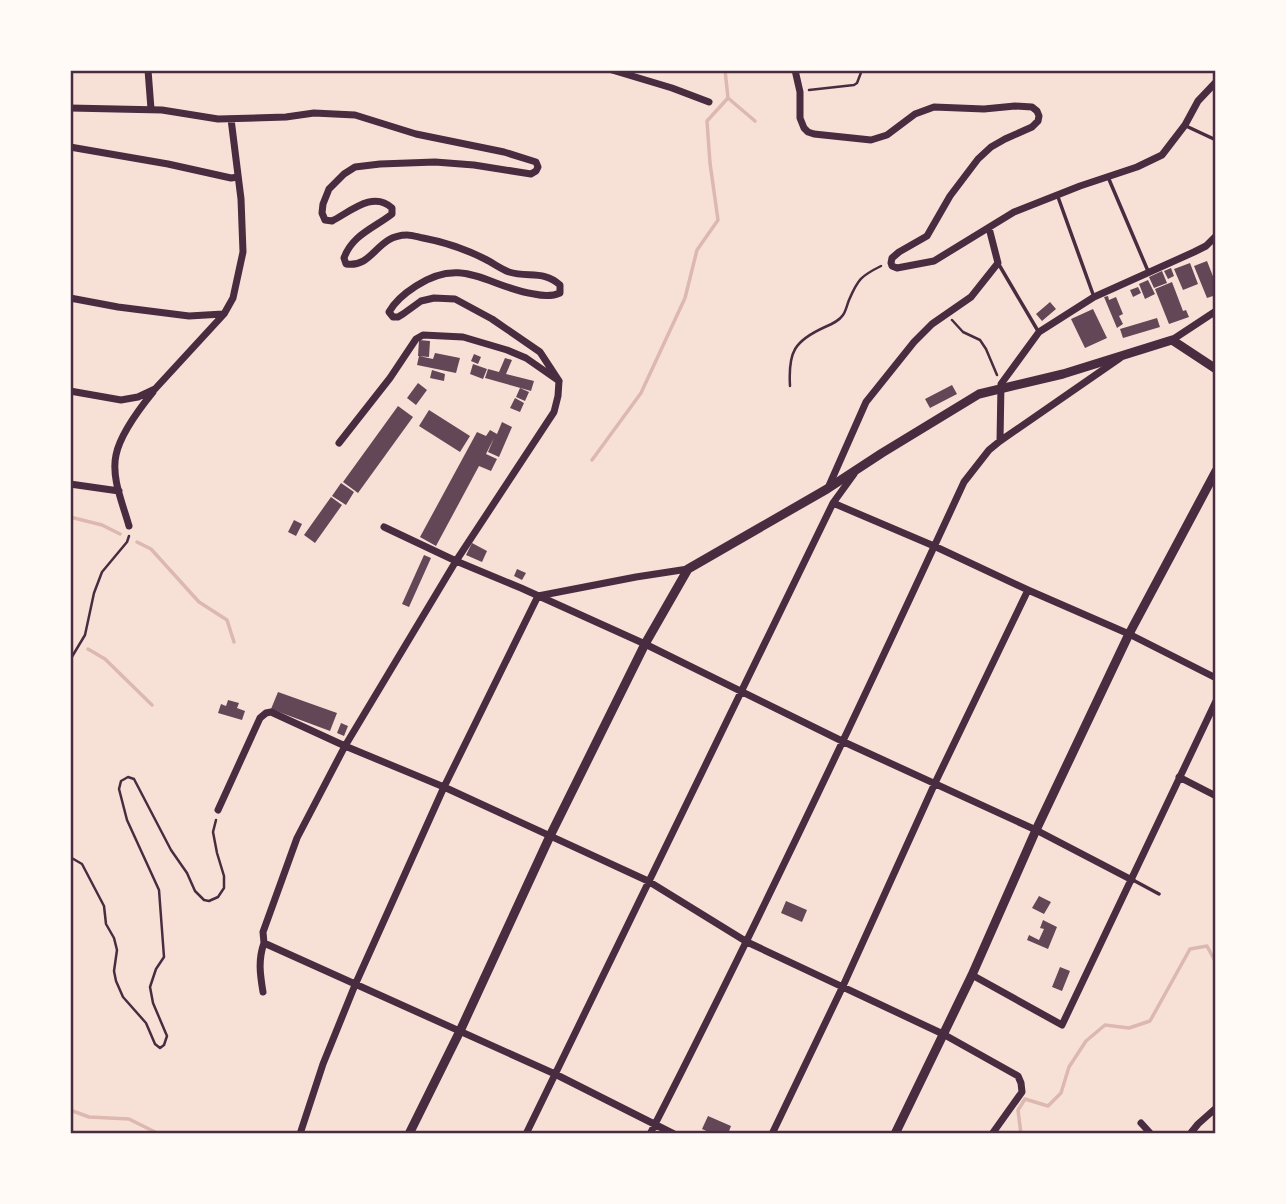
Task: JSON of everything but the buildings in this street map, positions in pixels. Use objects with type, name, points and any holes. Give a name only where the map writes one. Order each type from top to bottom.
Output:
[{"type":"street","points":[[148,70],[151,109]]},
{"type":"street","points":[[612,70],[709,102]]},
{"type":"street","points":[[795,70],[800,92],[800,118],[808,132],[871,140],[887,135],[915,114],[934,107],[984,109],[1015,106],[1032,107],[1037,111],[1038,121],[1032,127],[991,147],[978,159],[950,196],[927,236],[892,258],[892,266],[904,268],[934,261],[1014,212],[1137,167],[1162,155],[1185,125],[1198,101],[1216,82]]},
{"type":"street","points":[[70,107],[178,111],[218,119],[286,117],[313,113],[355,115],[415,134],[527,158],[536,162],[538,167],[531,174],[435,162],[355,167],[330,189],[323,204],[323,217],[332,221],[367,202],[378,201],[392,208],[392,214],[350,244],[344,258],[346,264],[355,265],[362,262],[391,238],[407,235],[458,247],[511,273],[546,276],[555,280],[561,285],[560,293],[549,296],[512,289],[475,274],[448,273],[424,281],[413,288],[400,298],[389,313],[398,317],[421,301],[434,298],[455,299],[492,319],[540,352],[559,380],[558,396],[554,412],[456,561],[345,746],[297,838],[263,932],[264,943],[259,957],[263,992]]},
{"type":"street","points":[[129,526],[115,470],[115,456],[120,442],[146,400],[224,314],[237,288],[243,252],[241,199],[230,119]]},
{"type":"street","points":[[70,147],[238,177]]},
{"type":"street","points":[[827,489],[866,402],[914,342],[946,313],[971,297],[998,263],[989,228]]},
{"type":"street","points":[[1000,441],[1001,386],[1039,332],[1094,296],[1206,246],[1216,236]]},
{"type":"street","points":[[70,298],[189,316],[224,314]]},
{"type":"street","points":[[538,596],[688,569],[827,489],[979,394],[1001,386],[1063,374],[1172,340],[1216,311]]},
{"type":"street","points":[[339,443],[390,378],[415,339],[423,335],[463,337],[507,350],[526,358],[559,380]]},
{"type":"street","points":[[1172,340],[1216,369]]},
{"type":"street","points":[[650,1134],[844,742],[964,482],[989,450],[1000,441],[1127,354]]},
{"type":"street","points":[[70,391],[121,400],[138,397],[155,389]]},
{"type":"street","points":[[526,1134],[833,503],[857,469]]},
{"type":"street","points":[[895,1134],[972,975],[1036,830],[1129,634],[1216,471]]},
{"type":"street","points":[[70,484],[119,491]]},
{"type":"street","points":[[833,503],[1129,634],[1216,678]]},
{"type":"street","points":[[384,527],[645,644],[844,742],[1036,830],[1132,880]]},
{"type":"street","points":[[409,1134],[550,836],[645,644],[688,569]]},
{"type":"street","points":[[772,1134],[1028,590]]},
{"type":"street","points":[[300,1134],[323,1064],[355,985],[444,787],[538,596]]},
{"type":"street","points":[[972,975],[1062,1025],[1216,701]]},
{"type":"street","points":[[218,810],[260,718],[271,712],[444,787],[648,881],[747,942],[943,1034],[1018,1076],[1022,1092],[992,1134]]},
{"type":"street","points":[[1179,778],[1216,796]]},
{"type":"street","points":[[264,943],[555,1074],[674,1134]]},
{"type":"street","points":[[1190,1134],[1216,1108]]},
{"type":"street","points":[[1141,1123],[1151,1134]]},
{"type":"lane","points":[[1185,125],[1216,140]]},
{"type":"lane","points":[[1108,177],[1148,271]]},
{"type":"lane","points":[[1058,195],[1094,296]]},
{"type":"lane","points":[[998,263],[1039,332]]},
{"type":"lane","points":[[1132,880],[1159,894]]},
{"type":"path","points":[[800,92],[854,85],[858,83],[862,70]]},
{"type":"path","points":[[790,386],[789,367],[796,346],[804,337],[838,320],[844,314],[862,275],[891,263]]},
{"type":"path","points":[[946,313],[963,332],[979,340],[986,349],[1001,386]]},
{"type":"path","points":[[70,660],[85,635],[94,593],[102,572],[127,542],[129,526]]},
{"type":"path","points":[[70,857],[82,864],[104,906],[106,924],[117,950],[114,971],[123,997],[146,1023],[155,1044],[160,1048],[167,1036],[153,1003],[150,987],[156,969],[164,957],[159,890],[127,820],[119,789],[121,781],[128,777],[134,779],[195,891],[209,901],[218,897],[224,888],[224,876],[213,832],[218,810]]},
{"type":"waterway","points":[[592,460],[641,393],[685,298],[697,250],[718,220],[707,121],[728,98],[725,70]]},
{"type":"waterway","points":[[728,98],[755,121]]},
{"type":"waterway","points":[[70,517],[102,525],[120,534]]},
{"type":"waterway","points":[[137,542],[151,549],[199,602],[227,620],[234,642]]},
{"type":"waterway","points":[[88,649],[105,659],[152,705]]},
{"type":"waterway","points":[[1021,1134],[1018,1110],[1025,1099],[1048,1106],[1061,1093],[1069,1067],[1086,1041],[1105,1025],[1129,1028],[1150,1021],[1190,949],[1207,946],[1216,963]]},
{"type":"waterway","points":[[70,1110],[89,1117],[129,1119],[159,1134]]}]
